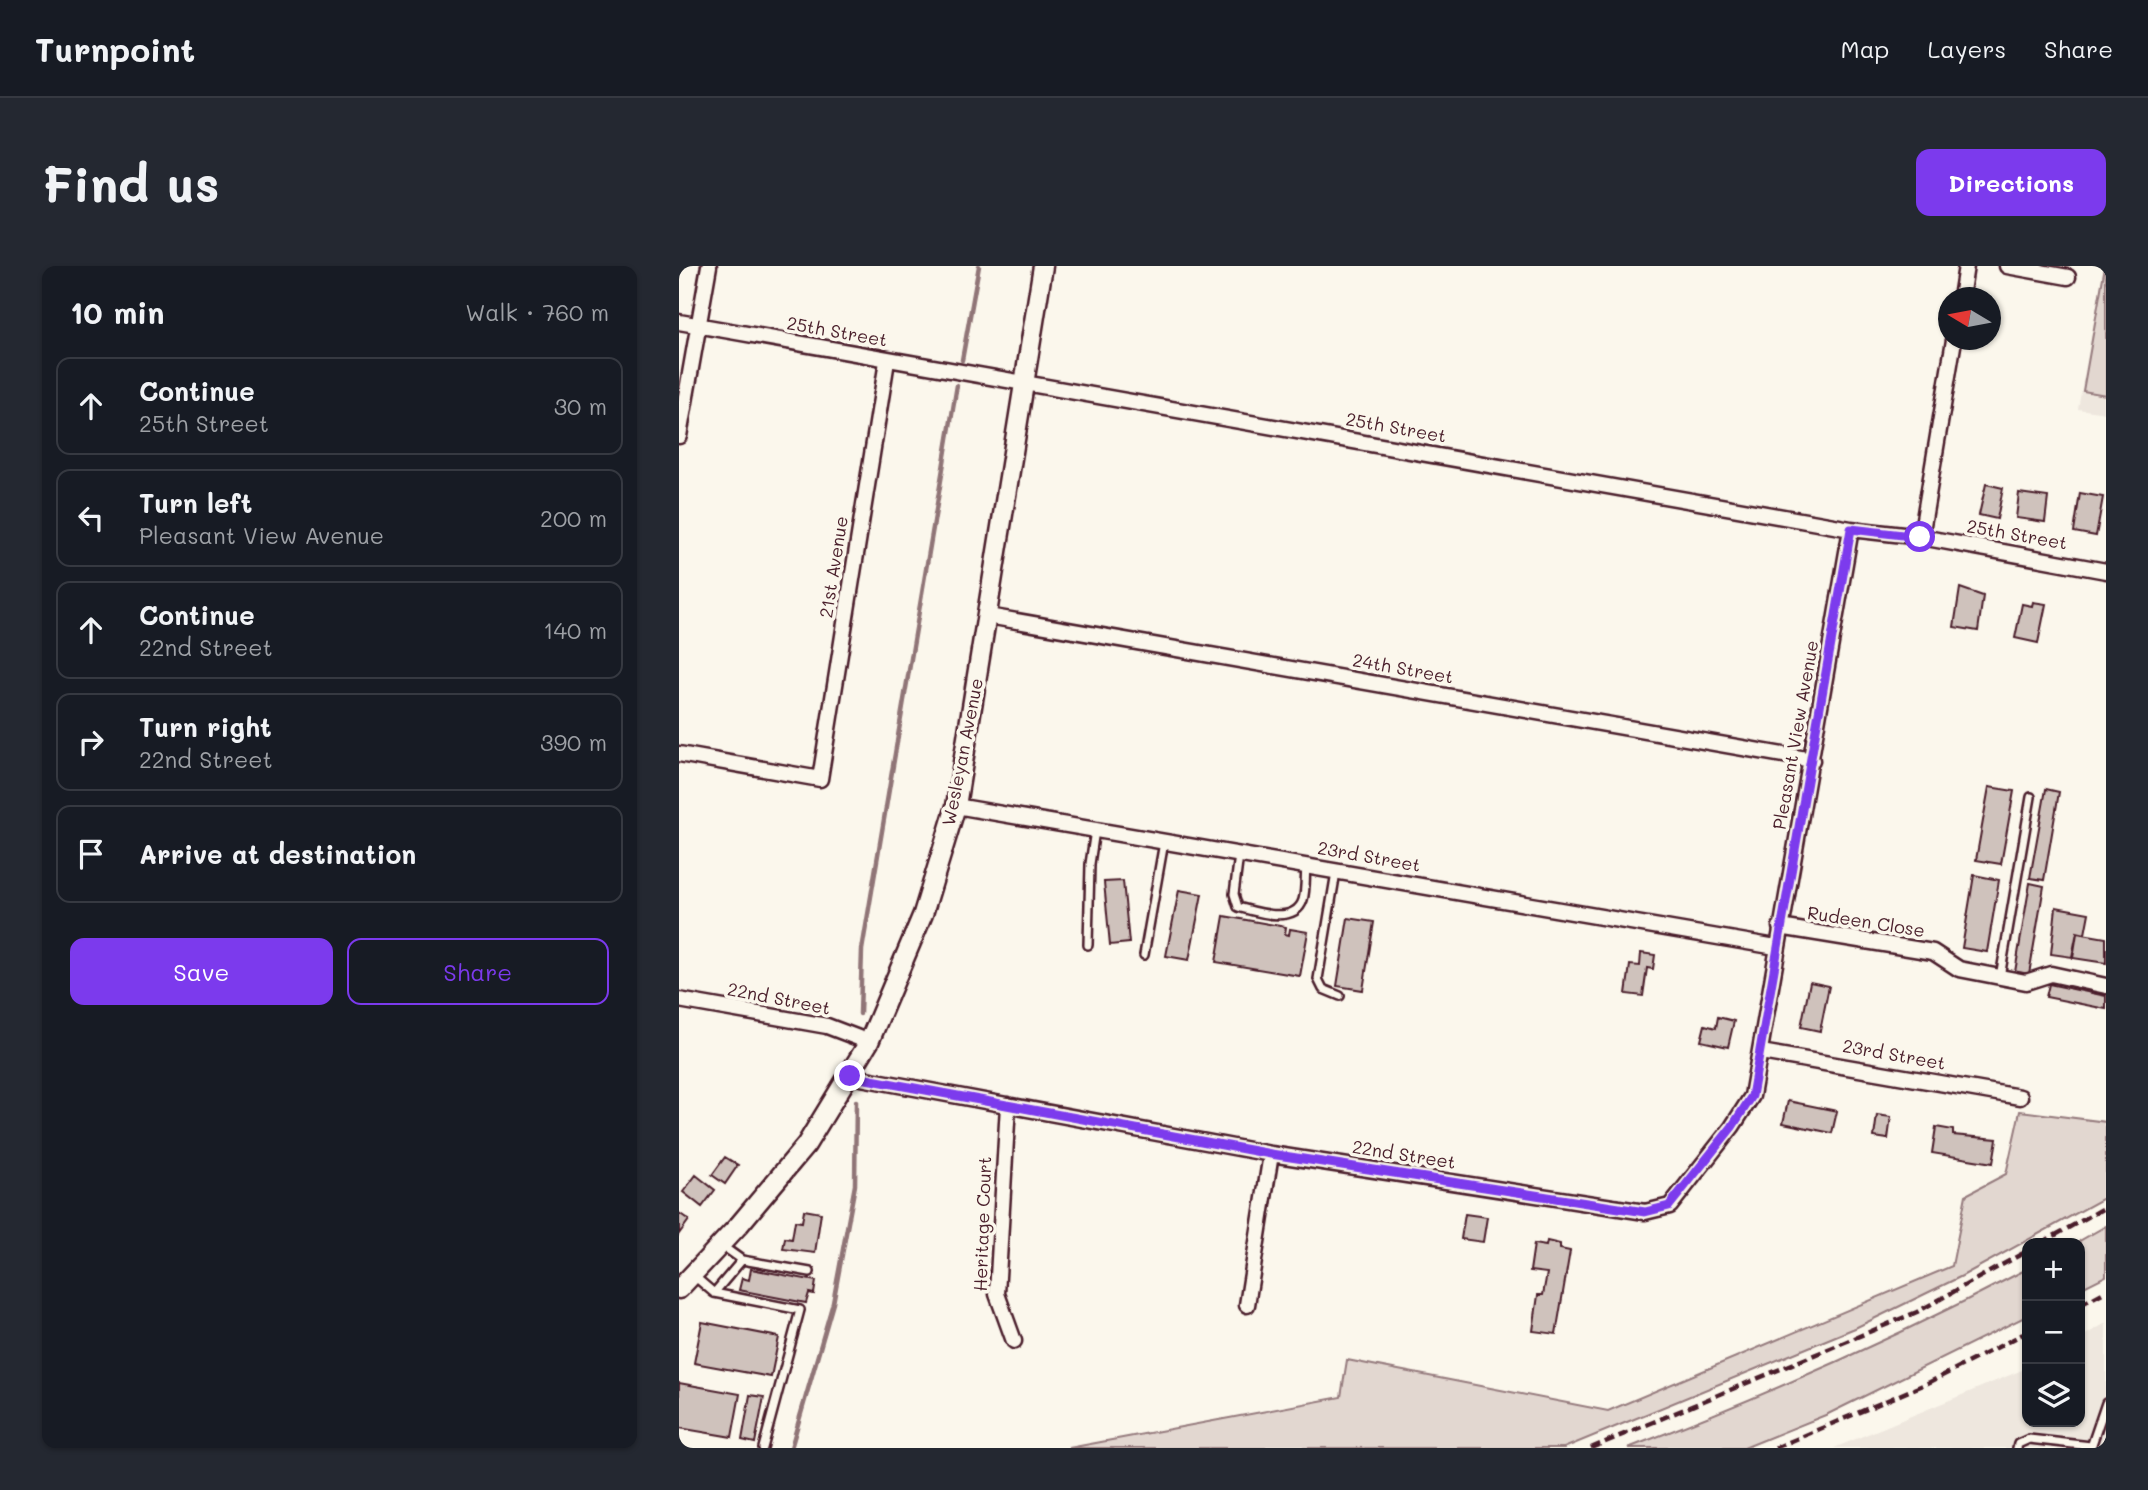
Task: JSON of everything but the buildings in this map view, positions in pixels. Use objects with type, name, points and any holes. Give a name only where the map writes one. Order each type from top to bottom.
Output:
[{"type":"street","points":[[679,436],[709,266]]},
{"type":"street","name":"Wesleyan Avenue","points":[[683,1283],[720,1245],[806,1145],[869,1042],[923,914],[956,806],[1043,266]]},
{"type":"street","points":[[1963,287],[1966,266]]},
{"type":"street","points":[[2007,266],[2068,277]]},
{"type":"street","name":"25th Street","points":[[679,322],[887,361],[1025,381],[1851,529],[1920,537],[2106,571]]},
{"type":"street","points":[[1920,537],[1952,350]]},
{"type":"street","name":"21st Avenue","points":[[679,754],[820,779],[887,361]]},
{"type":"street","name":"Pleasant View Avenue","points":[[1776,947],[1812,760],[1851,529]]},
{"type":"street","name":"24th Street","points":[[988,616],[1812,760]]},
{"type":"street","name":"23rd Street","points":[[956,806],[1776,947]]},
{"type":"street","name":"Rudeen Close","points":[[1780,927],[1933,952],[1959,969],[2026,982],[2051,974],[2106,985]]},
{"type":"street","name":"22nd Street","points":[[850,1076],[1271,1154],[1645,1212],[1669,1206],[1732,1127],[1752,1096],[1776,947]]},
{"type":"street","name":"22nd Street","points":[[679,1000],[827,1026],[869,1042]]},
{"type":"street","name":"23rd Street","points":[[1761,1052],[2020,1097]]},
{"type":"street","name":"Heritage Court","points":[[1008,1105],[997,1294],[1014,1341]]},
{"type":"street","points":[[1247,1304],[1271,1154]]},
{"type":"lane","points":[[2000,976],[2031,797]]},
{"type":"lane","points":[[1088,945],[1090,864],[1095,830]]},
{"type":"lane","points":[[1144,955],[1164,842]]},
{"type":"lane","points":[[1239,855],[1234,894],[1238,907],[1256,912],[1285,915],[1296,910],[1303,900],[1306,866]]},
{"type":"lane","points":[[1336,871],[1318,979],[1323,989],[1339,996]]},
{"type":"lane","points":[[720,1245],[742,1260],[810,1272]]},
{"type":"lane","points":[[714,1293],[742,1260]]},
{"type":"lane","points":[[683,1283],[714,1293],[800,1310],[763,1448]]},
{"type":"lane","points":[[2017,1448],[2018,1444],[2029,1440],[2091,1447],[2106,1403]]},
{"type":"shaded area","points":[[2106,266],[2106,413],[2078,409]]},
{"type":"shaded area","points":[[2106,266],[2106,395],[2083,391]]},
{"type":"shaded area","points":[[2020,1111],[2106,1122],[2106,1197],[2031,1238],[2022,1238],[2022,1243],[1962,1276],[1855,1328],[1564,1448],[1069,1448],[1341,1397],[1347,1360],[1608,1411],[1952,1266],[1966,1195],[2006,1174]]},
{"type":"shaded area","points":[[2106,1226],[2106,1276],[2085,1286],[2085,1238]]},
{"type":"shaded area","points":[[2022,1272],[2022,1318],[1828,1414],[1744,1448],[1628,1448],[1730,1408],[1930,1318]]},
{"type":"shaded area","points":[[2106,1323],[2106,1448],[1834,1448],[2022,1370],[2022,1427],[2085,1427],[2085,1335]]},
{"type":"waterway","points":[[962,360],[979,266]]},
{"type":"waterway","points":[[860,1014],[862,950],[957,385]]},
{"type":"waterway","points":[[791,1448],[833,1303],[855,1185],[856,1101]]},
{"type":"railway","points":[[2050,1238],[2106,1207]]},
{"type":"railway","points":[[1591,1448],[1917,1312],[2022,1254]]},
{"type":"railway","points":[[2085,1302],[2106,1291]]},
{"type":"railway","points":[[1775,1448],[1930,1382],[2022,1335]]},
{"type":"route","points":[[850,1076],[1271,1154],[1645,1212],[1669,1206],[1732,1127],[1752,1096],[1851,529],[1920,537]]}]
